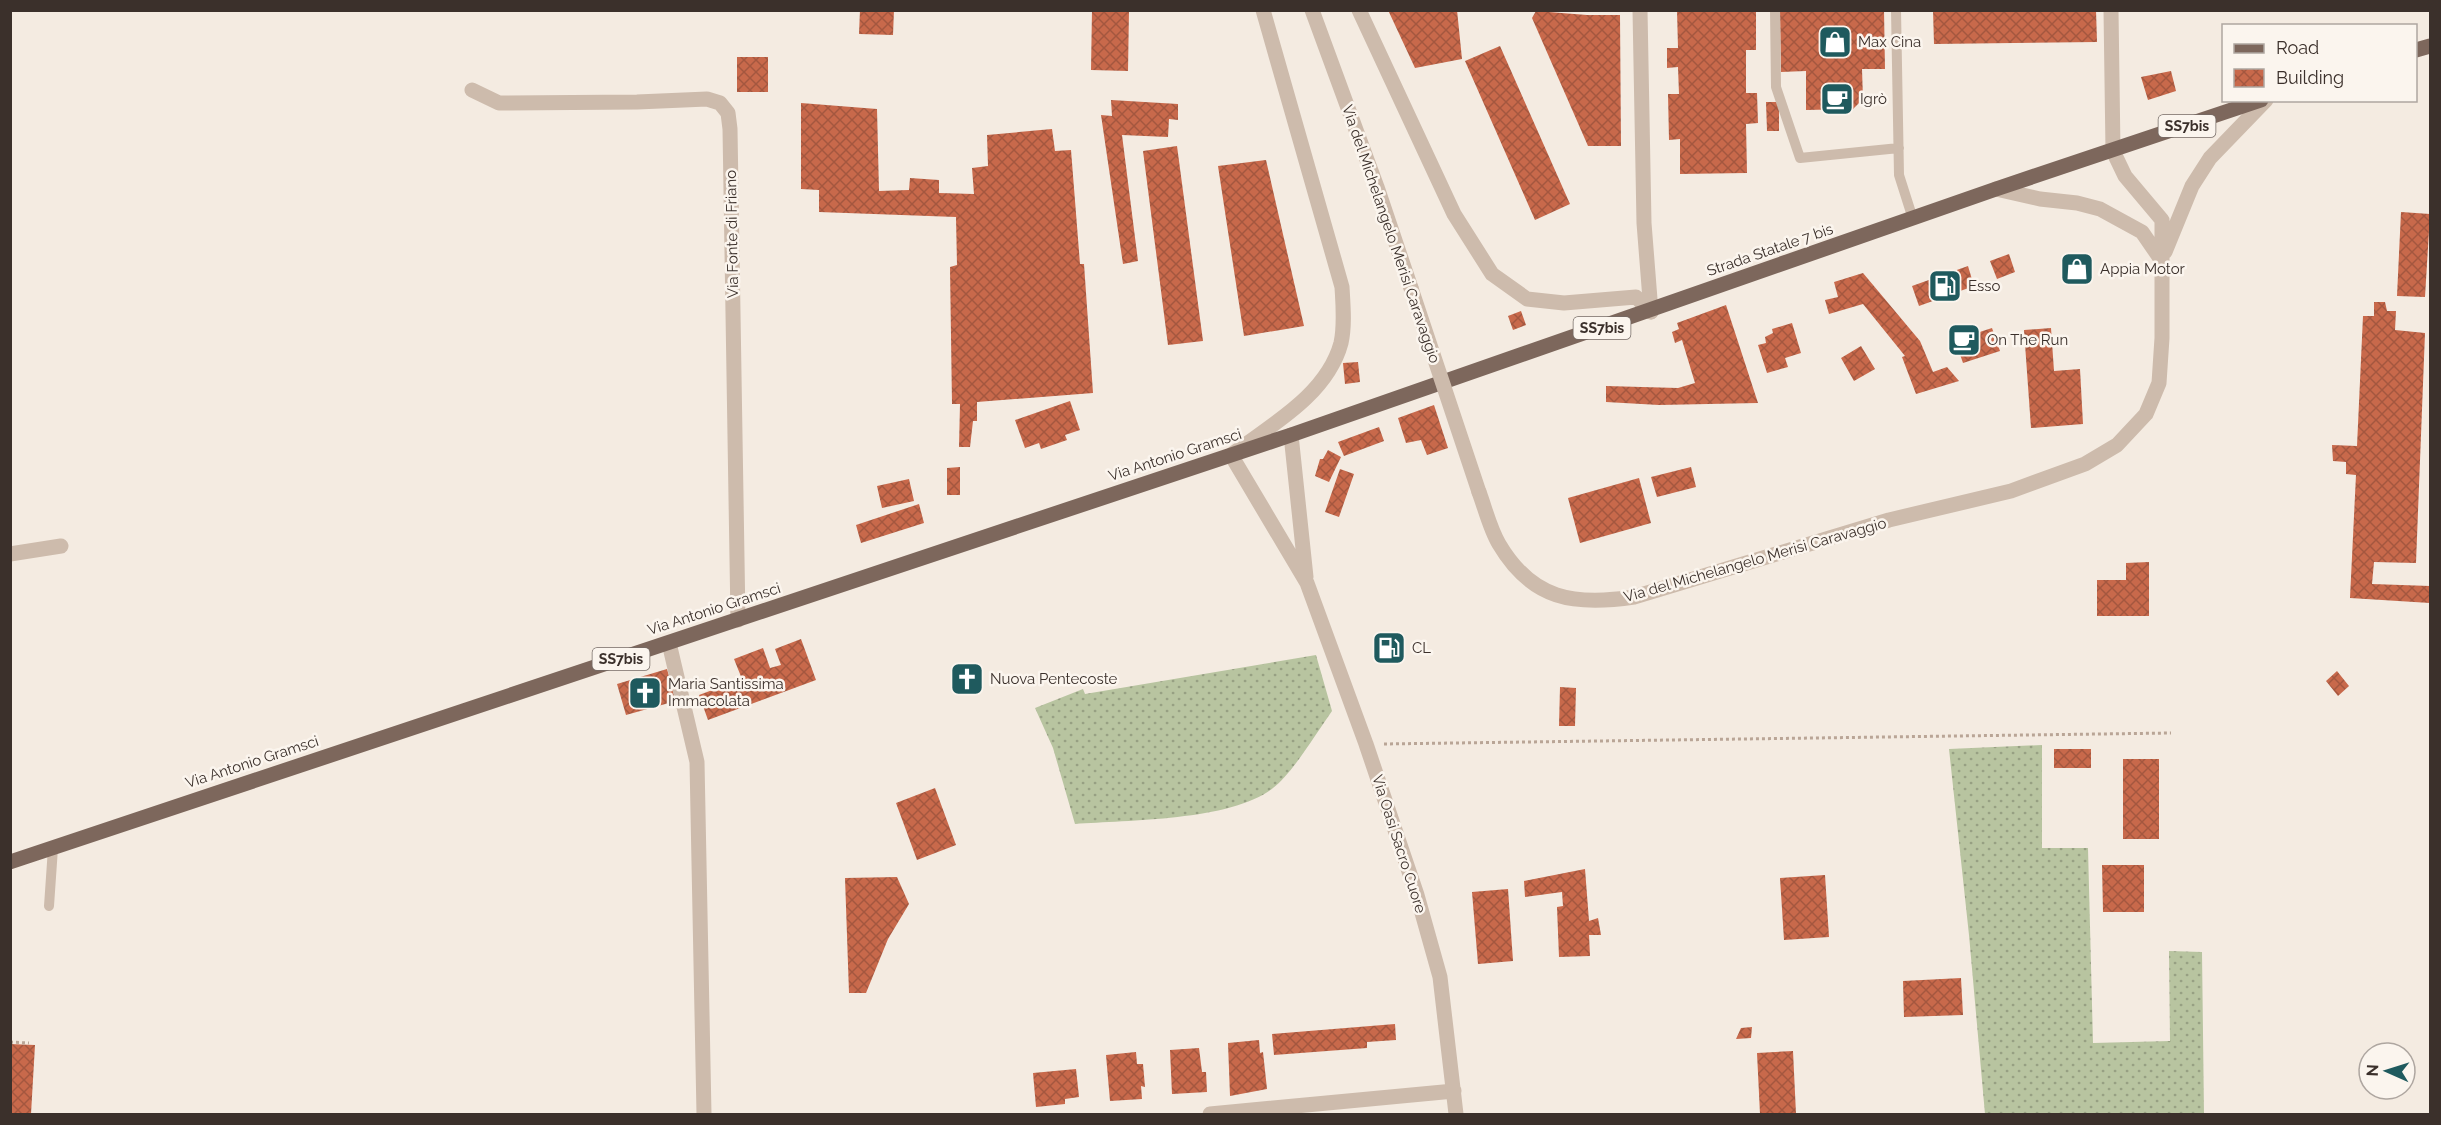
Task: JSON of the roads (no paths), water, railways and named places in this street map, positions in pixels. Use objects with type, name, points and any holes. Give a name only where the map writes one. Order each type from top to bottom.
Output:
[{"type":"main road","name":"Strada Statale 7 bis","points":[[1291,435],[1651,312],[1996,189],[2255,102]]},
{"type":"main road","name":"Via Antonio Gramsci","points":[[10,862],[1291,435]]},
{"type":"street","points":[[1231,455],[1310,394],[1328,372],[1341,344],[1344,315],[1342,287],[1263,10]]},
{"type":"street","name":"Via del Michelangelo Merisi Caravaggio","points":[[1312,10],[1377,187],[1498,543],[1520,570],[1542,590],[1566,599],[1600,602],[1634,597],[1889,520],[2011,491],[2085,464],[2117,445],[2146,414],[2159,383],[2162,338],[2162,219],[2125,177],[2113,151]]},
{"type":"street","points":[[1359,10],[1454,214],[1492,274],[1527,299],[1564,303],[1636,297],[1651,312]]},
{"type":"street","points":[[1640,10],[1644,223],[1651,312]]},
{"type":"street","points":[[2111,10],[2113,151]]},
{"type":"street","name":"Via Fonte di Friano","points":[[472,90],[499,103],[707,99],[720,103],[728,113],[738,620]]},
{"type":"street","points":[[2162,261],[2192,186],[2210,158],[2264,102]]},
{"type":"street","points":[[1996,189],[2040,199],[2077,202],[2100,209],[2142,232],[2162,261]]},
{"type":"street","name":"Via Oasi Sacro Cuore","points":[[1291,435],[1307,583]]},
{"type":"street","name":"Via Oasi Sacro Cuore","points":[[1231,455],[1307,583],[1366,744],[1417,895],[1440,976],[1456,1114]]},
{"type":"street","points":[[10,554],[61,546]]},
{"type":"street","points":[[669,643],[697,762],[704,1114]]},
{"type":"street","points":[[1210,1114],[1454,1091]]},
{"type":"lane","points":[[1776,10],[1776,87],[1800,158],[1899,148]]},
{"type":"lane","points":[[1896,10],[1899,175],[1913,219]]},
{"type":"lane","points":[[49,906],[53,848]]},
{"type":"place","name":"Max Cina","points":[[1835,42]]},
{"type":"place","name":"Igrò","points":[[1837,99]]},
{"type":"place","name":"Appia Motor","points":[[2077,269]]},
{"type":"place","name":"Esso","points":[[1945,286]]},
{"type":"place","name":"On The Run","points":[[1964,340]]},
{"type":"place","name":"CL","points":[[1389,648]]},
{"type":"place","name":"Nuova Pentecoste","points":[[967,679]]},
{"type":"place","name":"Maria Santissima Immacolata","points":[[645,693]]}]
